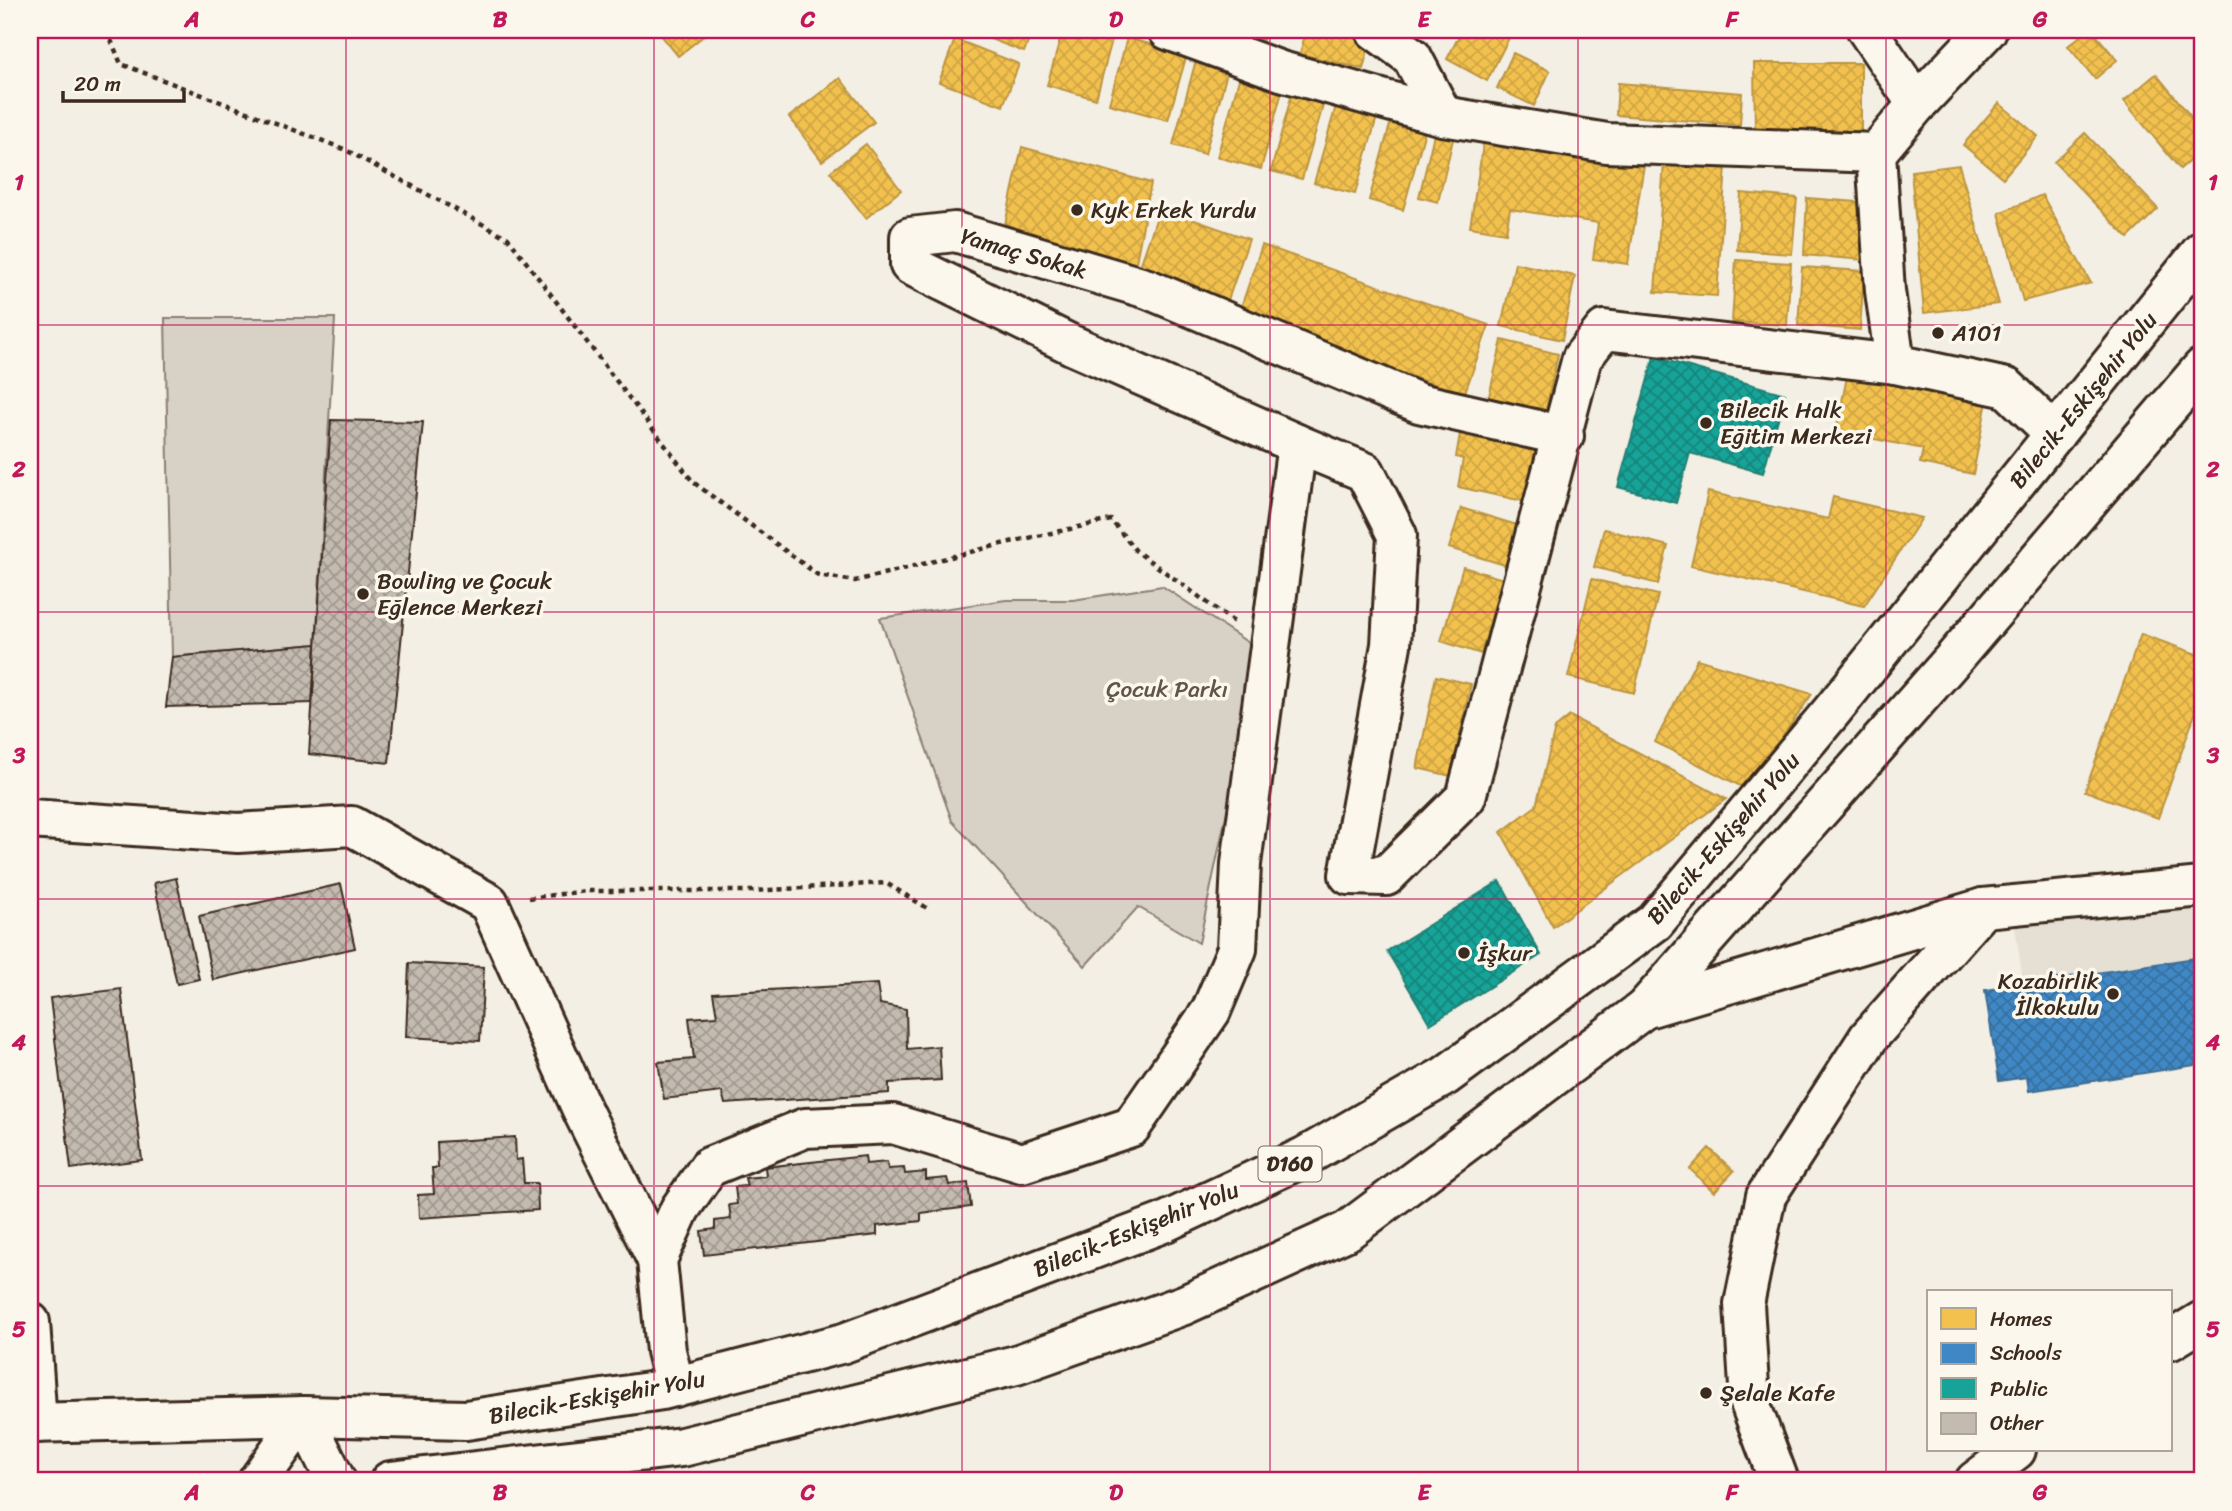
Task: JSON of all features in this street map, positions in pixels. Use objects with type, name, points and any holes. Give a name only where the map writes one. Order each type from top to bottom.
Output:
[{"type":"street","points":[[1168,30],[1281,71],[1443,116],[1607,143],[1876,153]]},
{"type":"street","points":[[1375,30],[1412,57],[1443,116]]},
{"type":"street","points":[[1895,364],[1885,291],[1876,153],[1917,104],[1987,30]]},
{"type":"street","points":[[1876,35],[1917,104]]},
{"type":"street","name":"Yamaç Sokak","points":[[1297,444],[1073,345],[910,265],[910,237],[955,232],[1148,289],[1419,403],[1564,436]]},
{"type":"street","name":"Bilecik-Eskişehir Yolu","points":[[33,1423],[304,1416],[466,1420],[676,1387],[844,1343],[1163,1223],[1304,1157],[1445,1076],[1655,922],[1832,711],[2202,251]]},
{"type":"street","points":[[657,1261],[680,1209],[709,1167],[805,1128],[893,1124],[1022,1163],[1131,1127],[1211,1011],[1237,949],[1241,864],[1297,444],[1365,472],[1397,535],[1391,645],[1349,875],[1386,876],[1466,797],[1564,436],[1582,358],[1604,330],[1895,364],[2007,388],[2055,434]]},
{"type":"street","points":[[390,1481],[682,1447],[1016,1365],[1184,1305],[1347,1230],[1644,1009],[1955,657],[2202,368]]},
{"type":"street","points":[[30,819],[238,832],[352,825],[489,903],[584,1114],[657,1261],[666,1351],[676,1387]]},
{"type":"street","points":[[1644,1009],[1983,908],[2202,887]]},
{"type":"street","points":[[1779,1481],[1750,1404],[1744,1304],[1766,1196],[1869,1037],[1983,908]]},
{"type":"street","points":[[2172,1339],[2202,1321]]},
{"type":"street","points":[[30,1322],[33,1423]]},
{"type":"street","points":[[258,1481],[304,1416],[336,1481]]},
{"type":"street","points":[[1975,1481],[2013,1452]]},
{"type":"path","points":[[107,30],[121,64],[344,149],[508,238],[693,482],[818,575],[856,581],[1010,542],[1111,520],[1136,551],[1269,647]]},
{"type":"path","points":[[489,903],[586,891],[753,891],[886,884],[927,908]]},
{"type":"shaded area","name":"Kozabirlik İlkokulu","points":[[2202,899],[2202,1061],[2038,1085],[2015,926]]},
{"type":"green space","points":[[165,318],[335,318],[316,644],[172,657]]},
{"type":"green space","name":"Çocuk Parkı","points":[[1162,586],[1261,651],[1199,943],[1138,907],[1085,966],[952,821],[880,618],[1006,600],[1073,600]]},
{"type":"building: Homes","points":[[657,30],[711,30],[678,56]]},
{"type":"building: Homes","points":[[967,30],[1033,30],[1024,52]]},
{"type":"building: Homes","points":[[1063,30],[1090,30],[1113,36],[1096,99],[1047,85]]},
{"type":"building: Homes","points":[[1232,30],[1266,30],[1263,40]]},
{"type":"building: Homes","points":[[1306,30],[1373,30],[1363,69],[1300,54]]},
{"type":"building: Homes","points":[[1462,30],[1512,32],[1487,81],[1447,59]]},
{"type":"building: Homes","points":[[2088,30],[2092,30],[2117,60],[2095,79],[2068,46]]},
{"type":"building: Homes","points":[[1127,38],[1187,54],[1168,120],[1109,104]]},
{"type":"building: Homes","points":[[955,39],[1019,64],[1003,106],[939,82]]},
{"type":"building: Homes","points":[[1513,53],[1550,71],[1534,106],[1497,88]]},
{"type":"building: Homes","points":[[1196,60],[1228,69],[1205,154],[1173,145]]},
{"type":"building: Homes","points":[[1754,63],[1861,63],[1861,131],[1755,131]]},
{"type":"building: Homes","points":[[1241,72],[1284,84],[1261,169],[1217,157]]},
{"type":"building: Homes","points":[[2156,74],[2202,130],[2202,150],[2180,169],[2124,101]]},
{"type":"building: Homes","points":[[840,78],[874,122],[822,161],[789,117]]},
{"type":"building: Homes","points":[[1618,83],[1742,93],[1740,125],[1616,115]]},
{"type":"building: Homes","points":[[1294,86],[1326,95],[1302,179],[1271,171]]},
{"type":"building: Homes","points":[[1338,99],[1379,110],[1355,194],[1314,183]]},
{"type":"building: Homes","points":[[1999,103],[2038,136],[2003,178],[1963,145]]},
{"type":"building: Homes","points":[[1393,114],[1427,124],[1403,210],[1369,200]]},
{"type":"building: Homes","points":[[1436,126],[1455,131],[1438,202],[1419,197]]},
{"type":"building: Homes","points":[[2085,133],[2158,209],[2128,238],[2054,162]]},
{"type":"building: Homes","points":[[1484,139],[1644,165],[1628,264],[1593,259],[1598,223],[1510,209],[1506,233],[1470,227]]},
{"type":"building: Homes","points":[[866,144],[901,190],[866,218],[830,172]]},
{"type":"building: Homes","name":"Kyk Erkek Yurdu","points":[[1022,147],[1151,183],[1133,278],[1002,238]]},
{"type":"building: Homes","points":[[1664,162],[1726,166],[1717,296],[1655,292]]},
{"type":"building: Homes","points":[[1959,165],[1999,304],[1924,313],[1911,171]]},
{"type":"building: Homes","points":[[1741,193],[1797,198],[1792,254],[1737,250]]},
{"type":"building: Homes","points":[[2042,195],[2091,283],[2023,301],[1999,213]]},
{"type":"building: Homes","points":[[1807,198],[1869,203],[1864,260],[1804,255]]},
{"type":"building: Homes","points":[[1160,208],[1249,239],[1227,303],[1138,272]]},
{"type":"building: Homes","points":[[1262,245],[1489,325],[1464,395],[1238,316]]},
{"type":"building: Homes","points":[[1736,260],[1791,263],[1787,325],[1732,322]]},
{"type":"building: Homes","points":[[1515,263],[1575,276],[1562,340],[1501,326]]},
{"type":"building: Homes","points":[[1802,267],[1864,271],[1860,330],[1798,325]]},
{"type":"building: Homes","points":[[1502,340],[1558,354],[1543,423],[1486,409]]},
{"type":"building: Homes","points":[[1849,367],[1988,396],[1973,474],[1920,463],[1923,449],[1836,431]]},
{"type":"building: Homes","points":[[1461,428],[1539,445],[1527,502],[1458,487],[1463,459],[1456,457]]},
{"type":"building: Homes","points":[[1708,492],[1828,519],[1833,497],[1922,518],[1864,606],[1691,566]]},
{"type":"building: Homes","points":[[1461,508],[1520,526],[1508,566],[1449,548]]},
{"type":"building: Homes","points":[[1604,529],[1668,546],[1658,584],[1594,567]]},
{"type":"building: Homes","points":[[1463,567],[1503,579],[1481,654],[1441,641]]},
{"type":"building: Homes","points":[[1592,579],[1658,595],[1634,693],[1568,677]]},
{"type":"building: Homes","points":[[2141,634],[2202,656],[2202,694],[2158,818],[2085,791]]},
{"type":"building: Homes","points":[[1697,659],[1812,694],[1746,789],[1655,742]]},
{"type":"building: Homes","points":[[1436,676],[1471,684],[1451,776],[1417,768]]},
{"type":"building: Homes","points":[[1570,716],[1726,799],[1553,927],[1501,832],[1536,806],[1555,728]]},
{"type":"building: Homes","points":[[1709,1148],[1734,1171],[1714,1192],[1690,1169]]},
{"type":"building: Schools","name":"Kozabirlik İlkokulu","points":[[2202,957],[2202,1064],[2029,1091],[2027,1077],[1999,1081],[1985,990]]},
{"type":"building: Public","name":"Bilecik Halk Eğitim Merkezi","points":[[1654,357],[1785,394],[1763,473],[1690,453],[1676,503],[1618,487]]},
{"type":"building: Public","name":"İşkur","points":[[1500,881],[1541,955],[1430,1024],[1387,951]]},
{"type":"building: Other","name":"Bowling ve Çocuk Eğlence Merkezi","points":[[331,420],[423,422],[389,763],[309,754]]},
{"type":"building: Other","points":[[316,644],[312,703],[166,707],[172,657]]},
{"type":"building: Other","points":[[176,878],[199,979],[177,984],[154,883]]},
{"type":"building: Other","points":[[341,884],[355,948],[213,980],[199,916]]},
{"type":"building: Other","points":[[409,963],[484,967],[480,1041],[406,1037]]},
{"type":"building: Other","points":[[877,984],[880,1004],[906,1009],[907,1049],[939,1046],[941,1080],[889,1083],[889,1093],[725,1104],[722,1092],[664,1099],[658,1062],[694,1059],[689,1018],[717,1016],[713,993]]},
{"type":"building: Other","points":[[121,989],[142,1160],[71,1169],[50,998]]},
{"type":"building: Other","points":[[515,1137],[516,1160],[522,1159],[524,1183],[537,1183],[538,1210],[419,1218],[418,1195],[434,1194],[432,1168],[438,1168],[437,1142]]},
{"type":"building: Other","points":[[865,1156],[866,1164],[887,1162],[888,1169],[904,1168],[905,1174],[926,1172],[926,1180],[947,1178],[949,1185],[968,1183],[971,1207],[921,1213],[921,1221],[877,1226],[877,1235],[704,1255],[701,1231],[715,1229],[715,1221],[731,1219],[729,1205],[737,1204],[735,1187],[747,1186],[745,1178],[766,1176],[765,1167]]},
{"type":"place","name":"Kyk Erkek Yurdu","points":[[1077,210]]},
{"type":"place","name":"A101","points":[[1938,333]]},
{"type":"place","name":"Bilecik Halk Eğitim Merkezi","points":[[1706,423]]},
{"type":"place","name":"Bowling ve Çocuk Eğlence Merkezi","points":[[363,594]]},
{"type":"place","name":"İşkur","points":[[1464,953]]},
{"type":"place","name":"Kozabirlik İlkokulu","points":[[2113,994]]},
{"type":"place","name":"Şelale Kafe","points":[[1706,1393]]}]
